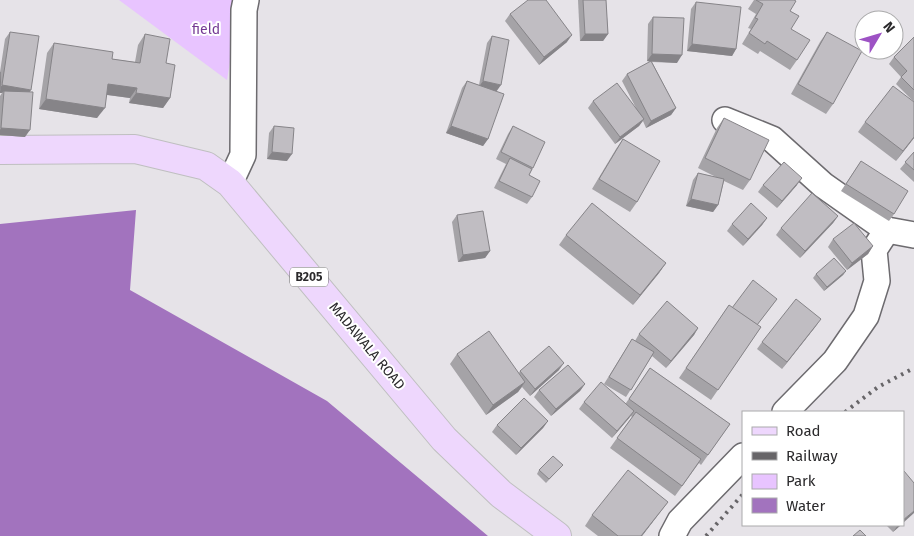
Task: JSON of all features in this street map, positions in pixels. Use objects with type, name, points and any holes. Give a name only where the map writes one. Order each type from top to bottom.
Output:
[{"type":"main road","name":"MADAWALA ROAD","points":[[0,150],[135,149],[206,166],[230,183],[444,439],[500,494],[557,536]]},
{"type":"street","points":[[230,183],[242,155],[244,10],[246,0]]},
{"type":"street","points":[[725,120],[772,139],[823,186],[887,230],[914,235]]},
{"type":"street","points":[[786,411],[835,362],[866,316],[877,281],[874,250],[887,230]]},
{"type":"street","points":[[672,536],[680,521],[742,457]]},
{"type":"green space","name":"field","points":[[119,0],[240,0],[227,80]]},
{"type":"water","points":[[136,210],[130,290],[327,401],[488,536],[0,536],[0,224]]},
{"type":"building","points":[[528,0],[546,0],[572,35],[544,57],[510,14]]},
{"type":"building","points":[[583,0],[606,0],[608,34],[585,34]]},
{"type":"building","points":[[756,0],[796,1],[790,11],[799,16],[791,29],[810,40],[797,60],[767,41],[765,44],[749,33],[758,19],[755,18],[763,4]]},
{"type":"building","points":[[696,2],[741,7],[736,49],[692,44]]},
{"type":"building","points":[[653,17],[684,18],[682,55],[652,54]]},
{"type":"building","points":[[10,32],[39,36],[31,90],[2,85]]},
{"type":"building","points":[[827,32],[854,47],[854,60],[857,60],[833,104],[798,84]]},
{"type":"building","points":[[145,34],[170,39],[166,63],[175,65],[170,98],[136,93],[137,88],[108,84],[105,108],[46,99],[54,43],[113,52],[112,59],[140,63]]},
{"type":"building","points":[[492,36],[509,40],[501,85],[483,81]]},
{"type":"building","points":[[914,37],[914,90],[901,77],[907,71],[897,60],[904,60],[904,47]]},
{"type":"building","points":[[651,61],[676,108],[651,121],[627,74]]},
{"type":"building","points":[[467,81],[504,94],[488,139],[451,126]]},
{"type":"building","points":[[617,83],[644,119],[620,137],[593,101]]},
{"type":"building","points":[[893,86],[914,102],[914,137],[903,151],[865,122]]},
{"type":"building","points":[[4,91],[33,92],[30,130],[1,128]]},
{"type":"building","points":[[724,118],[769,140],[750,180],[705,158]]},
{"type":"building","points":[[274,126],[294,128],[292,154],[272,152]]},
{"type":"building","points":[[513,126],[545,142],[533,168],[501,152]]},
{"type":"building","points":[[623,139],[660,161],[637,202],[599,179]]},
{"type":"building","points":[[914,152],[914,170],[905,162]]},
{"type":"building","points":[[510,158],[532,169],[529,175],[540,181],[532,197],[499,181]]},
{"type":"building","points":[[861,161],[908,191],[894,214],[846,184]]},
{"type":"building","points":[[784,162],[802,178],[782,201],[763,185]]},
{"type":"building","points":[[698,173],[724,179],[718,205],[691,199]]},
{"type":"building","points":[[812,193],[838,216],[805,251],[781,228]]},
{"type":"building","points":[[592,203],[666,263],[640,295],[566,235]]},
{"type":"building","points":[[751,203],[767,218],[748,239],[732,224]]},
{"type":"building","points":[[483,211],[490,251],[463,255],[457,215]]},
{"type":"building","points":[[854,223],[873,246],[852,263],[833,239]]},
{"type":"building","points":[[834,258],[846,271],[827,287],[816,274]]},
{"type":"building","points":[[753,280],[777,299],[757,325],[732,308]]},
{"type":"building","points":[[796,299],[821,319],[787,362],[762,342]]},
{"type":"building","points":[[667,301],[698,328],[671,361],[639,334]]},
{"type":"building","points":[[729,305],[761,327],[718,390],[686,368]]},
{"type":"building","points":[[489,331],[525,382],[493,405],[457,354]]},
{"type":"building","points":[[632,339],[654,352],[631,390],[609,377]]},
{"type":"building","points":[[549,346],[564,363],[535,389],[520,371]]},
{"type":"building","points":[[568,365],[585,384],[556,409],[539,390]]},
{"type":"building","points":[[650,368],[730,424],[708,455],[629,399]]},
{"type":"building","points":[[601,382],[634,411],[617,431],[584,402]]},
{"type":"building","points":[[524,398],[548,421],[521,448],[497,425]]},
{"type":"building","points":[[636,412],[701,459],[682,486],[617,438]]},
{"type":"building","points":[[553,456],[563,465],[549,479],[539,470]]},
{"type":"building","points":[[628,470],[668,502],[641,536],[618,536],[592,515]]},
{"type":"building","points":[[904,471],[914,483],[914,511],[904,519]]},
{"type":"building","points":[[860,530],[866,536],[853,536]]},
{"type":"railway","points":[[846,411],[878,387],[914,368]]},
{"type":"railway","points":[[706,536],[742,495]]}]
